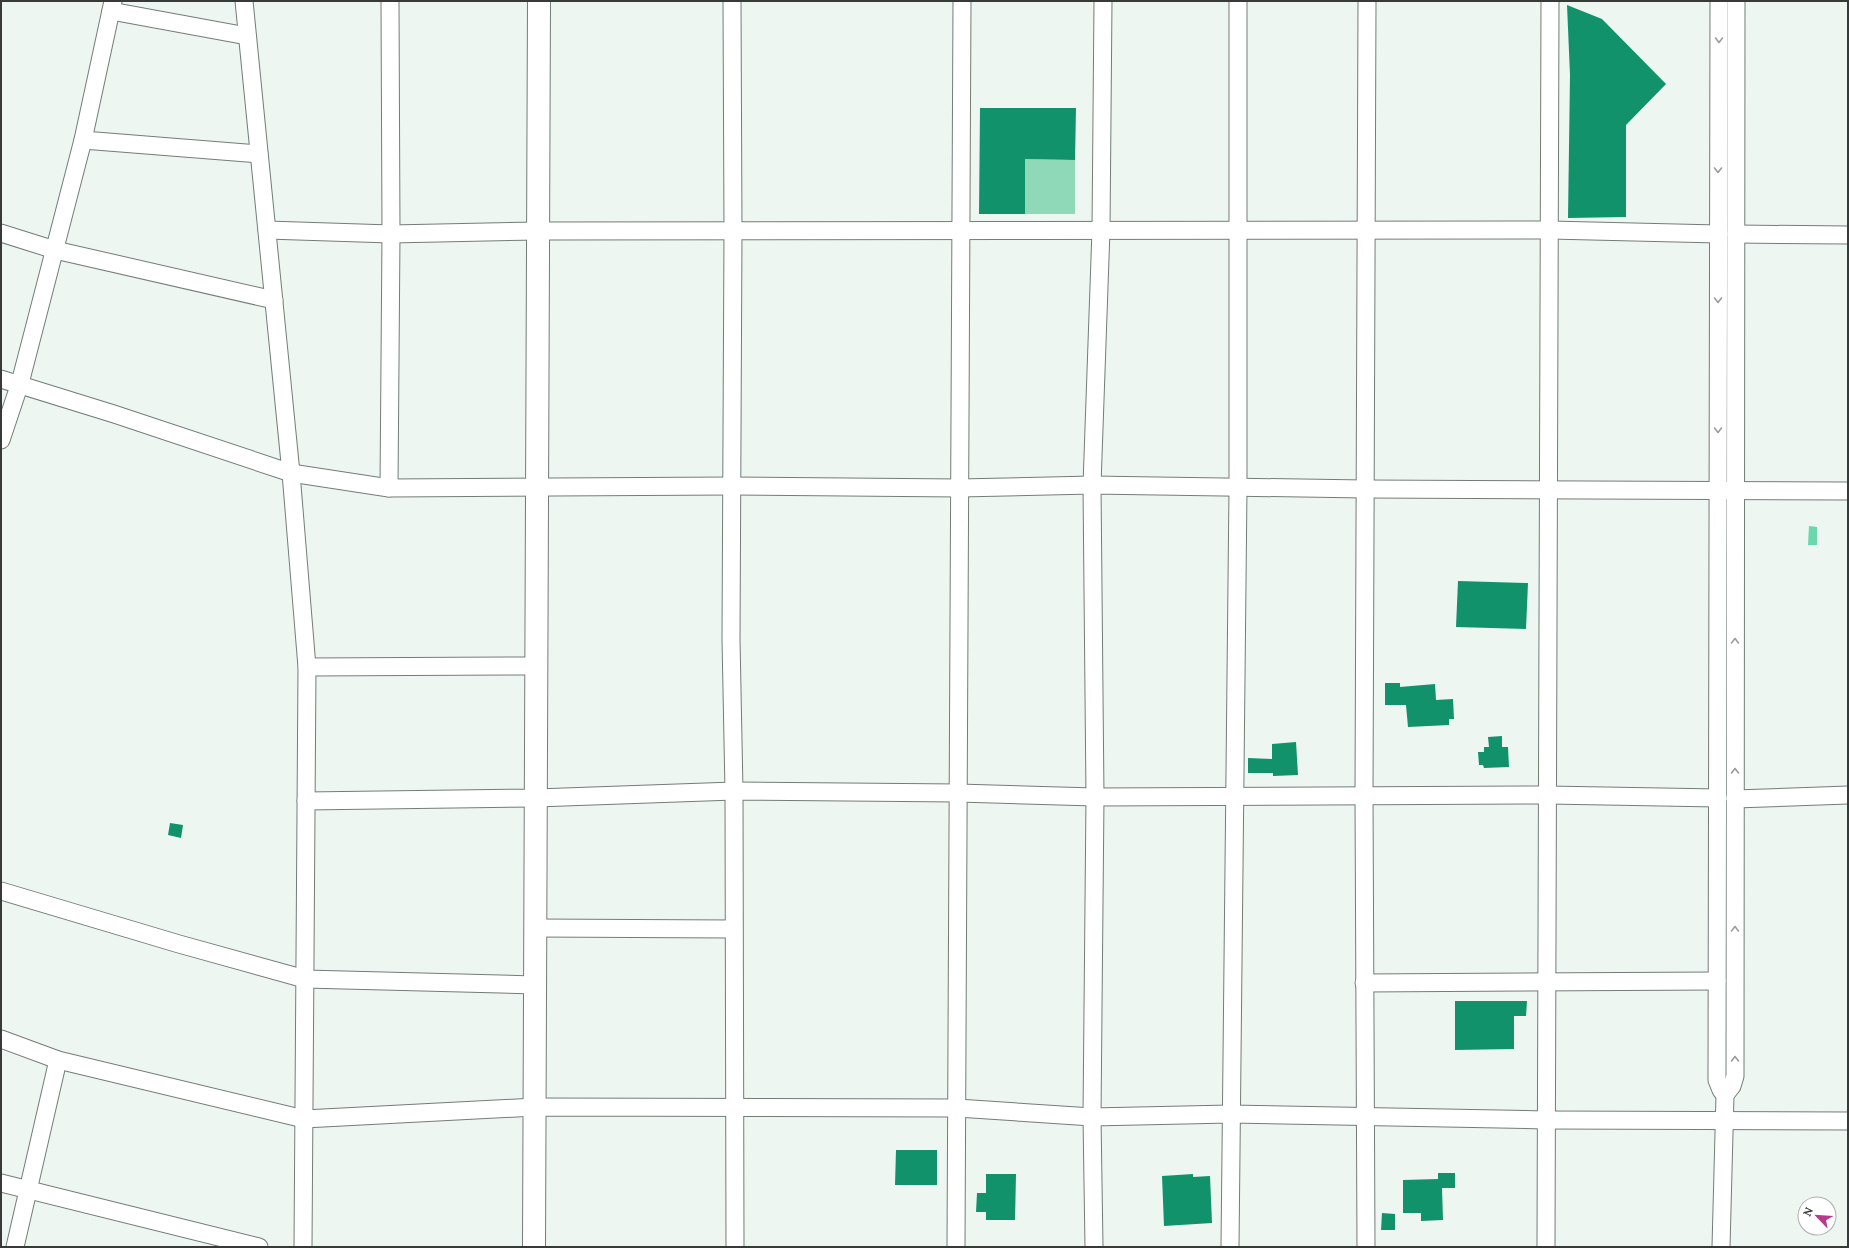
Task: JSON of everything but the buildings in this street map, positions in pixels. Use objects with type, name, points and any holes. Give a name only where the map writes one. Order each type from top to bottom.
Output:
[{"type":"street","points":[[244,1],[291,473],[307,667],[303,1247]]},
{"type":"street","points":[[390,1],[392,234],[390,488]]},
{"type":"street","points":[[534,1247],[539,1]]},
{"type":"street","points":[[732,1],[733,231],[730,639],[734,791],[736,1109],[735,1247]]},
{"type":"street","points":[[956,1247],[962,1]]},
{"type":"street","points":[[1094,1247],[1092,1117],[1095,797],[1092,485],[1101,230],[1103,1]]},
{"type":"street","points":[[1230,1247],[1230,1114],[1238,488],[1238,1]]},
{"type":"street","points":[[1366,1247],[1364,795],[1367,1]]},
{"type":"street","points":[[1546,1247],[1550,1]]},
{"type":"street","points":[[1719,1],[1717,1080],[1725,1095]]},
{"type":"street","points":[[1721,1247],[1725,1095],[1732,1086],[1735,1076],[1736,1]]},
{"type":"street","points":[[1,440],[20,383],[55,250],[83,140],[112,6],[247,36]]},
{"type":"street","points":[[83,140],[259,154]]},
{"type":"street","points":[[267,230],[392,234],[538,231],[961,230],[1550,230],[1718,234]]},
{"type":"street","points":[[1,233],[55,250],[274,300]]},
{"type":"street","points":[[1736,234],[1848,235]]},
{"type":"street","points":[[1,379],[20,383],[291,473],[390,488],[731,486],[959,488],[1092,485],[1238,488],[1848,491]]},
{"type":"street","points":[[307,667],[536,666]]},
{"type":"street","points":[[306,801],[536,798],[734,791],[958,793],[1095,797],[1234,795],[1548,795],[1718,798]]},
{"type":"street","points":[[1735,799],[1848,795]]},
{"type":"street","points":[[1,891],[179,944],[305,979],[535,985]]},
{"type":"street","points":[[535,928],[734,929]]},
{"type":"street","points":[[1364,983],[1717,981]]},
{"type":"street","points":[[1,1039],[58,1060],[304,1119],[535,1107],[736,1109],[957,1108],[1092,1117],[1230,1114],[1546,1120],[1848,1121]]},
{"type":"street","points":[[15,1247],[58,1060]]},
{"type":"street","points":[[1,1183],[258,1247]]},
{"type":"shaded area","points":[[1025,159],[1075,160],[1075,214],[1025,214]]},
{"type":"shaded area","points":[[1809,526],[1817,527],[1817,545],[1808,545]]}]
